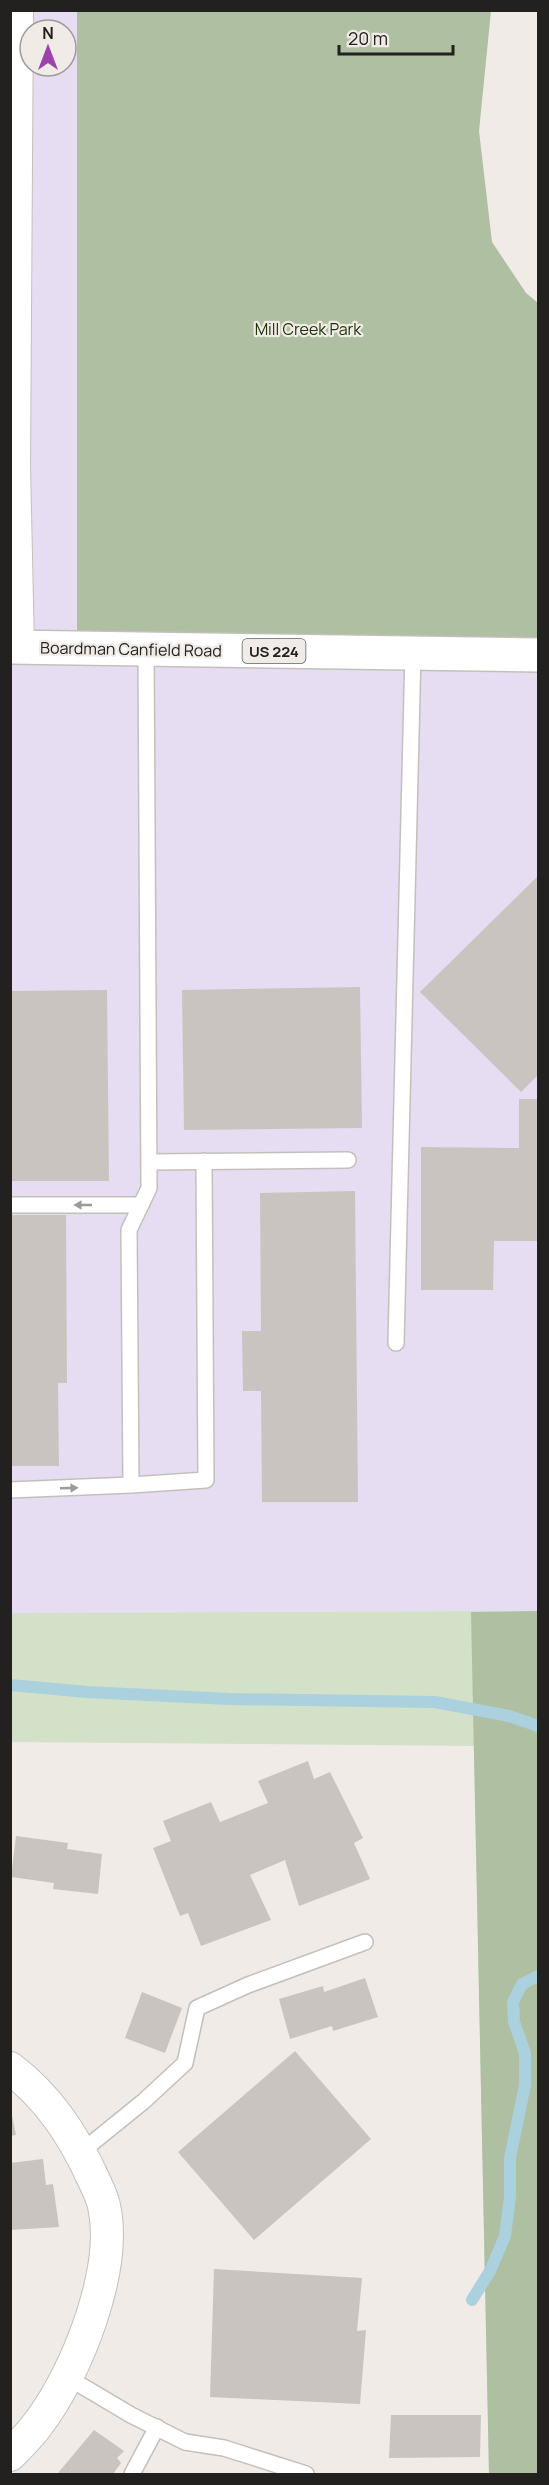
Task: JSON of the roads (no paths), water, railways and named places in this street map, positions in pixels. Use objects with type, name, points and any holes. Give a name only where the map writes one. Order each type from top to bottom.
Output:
[{"type":"main road","name":"Boardman Canfield Road","points":[[14,647],[538,655]]},
{"type":"street","points":[[14,647],[17,10]]},
{"type":"street","points":[[10,2068],[31,2084],[56,2112],[81,2152],[104,2204],[107,2240],[105,2266],[87,2329],[67,2376],[39,2423],[10,2455]]},
{"type":"lane","points":[[131,1485],[129,1230],[149,1188],[150,1162],[146,650]]},
{"type":"lane","points":[[396,1343],[413,653]]},
{"type":"lane","points":[[150,1162],[348,1160]]},
{"type":"lane","points":[[10,1490],[206,1480],[204,1161]]},
{"type":"lane","points":[[10,1205],[141,1205]]},
{"type":"lane","points":[[81,2152],[144,2101],[185,2063],[197,2008],[248,1985],[365,1942]]},
{"type":"lane","points":[[67,2376],[131,2415],[185,2442],[225,2448],[306,2475]]},
{"type":"lane","points":[[132,2475],[157,2427]]},
{"type":"waterway","points":[[10,1685],[87,1692],[229,1699],[435,1702],[509,1716],[538,1726]]},
{"type":"waterway","points":[[472,2300],[490,2271],[505,2236],[510,2197],[510,2158],[525,2085],[525,2053],[514,2022],[513,2002],[522,1984],[538,1976]]},
{"type":"park label","name":"Mill Creek Park","points":[[308,329]]}]
